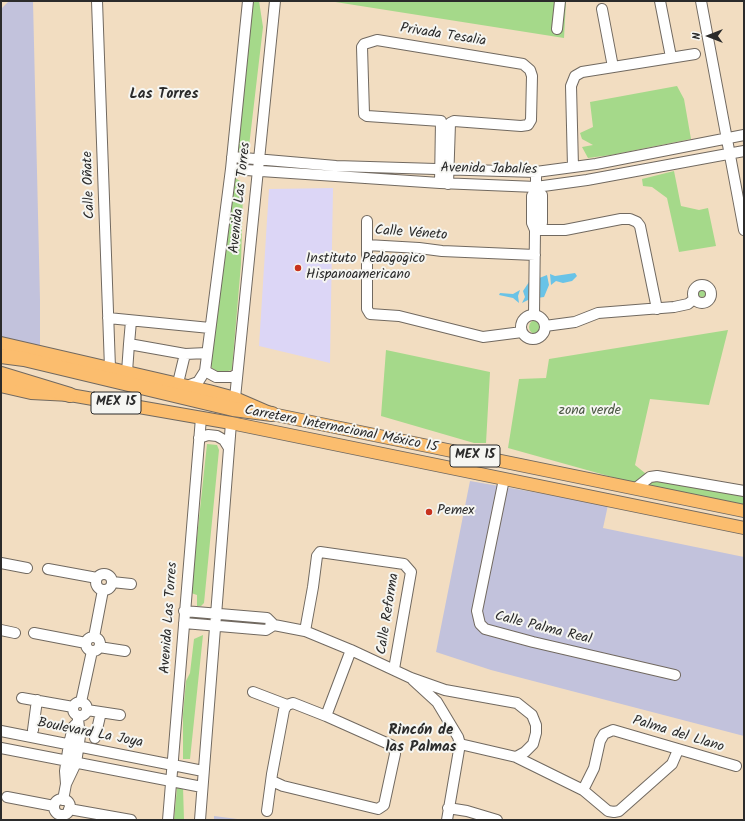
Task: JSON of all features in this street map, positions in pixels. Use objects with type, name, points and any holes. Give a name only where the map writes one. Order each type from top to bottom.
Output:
[{"type":"highway","name":"MEX 15","points":[[1,356],[24,359],[233,409],[272,414]]},
{"type":"highway","points":[[1,374],[70,395]]},
{"type":"main road","name":"MEX 15","points":[[1,343],[182,384]]},
{"type":"main road","name":"Carretera Internacional México 15","points":[[182,384],[235,398],[272,414],[744,511]]},
{"type":"main road","name":"Carretera Internacional México 15","points":[[1,386],[31,393],[70,395],[231,423],[744,528]]},
{"type":"street","name":"Calle Oñate","points":[[97,1],[110,368]]},
{"type":"street","name":"Avenida Las Torres","points":[[205,371],[231,169],[248,1]]},
{"type":"street","name":"Avenida Las Torres","points":[[235,398],[275,1]]},
{"type":"street","points":[[557,29],[560,1]]},
{"type":"street","points":[[660,1],[671,57]]},
{"type":"street","points":[[701,1],[744,230]]},
{"type":"street","points":[[602,8],[613,67]]},
{"type":"street","name":"Privada Tesalia","points":[[377,40],[523,64],[530,70],[532,76],[531,113],[528,124],[521,126],[454,121],[446,122],[367,116],[363,110],[362,47],[364,44],[377,40]]},
{"type":"street","points":[[573,167],[572,81],[575,76],[582,72],[695,54]]},
{"type":"street","points":[[444,184],[446,122]]},
{"type":"street","name":"Avenida Jabalíes","points":[[232,157],[336,166],[536,172],[596,164],[744,135]]},
{"type":"street","name":"Avenida Jabalíes","points":[[231,169],[444,184],[536,188],[744,151]]},
{"type":"street","points":[[596,164],[599,178]]},
{"type":"street","points":[[534,310],[523,320],[521,328],[522,332],[530,340],[538,339],[544,333],[545,326],[543,320],[534,310],[535,229],[532,223],[532,196],[536,188],[536,172]]},
{"type":"street","points":[[535,229],[565,230],[620,219],[630,219],[637,222],[640,226],[657,309]]},
{"type":"street","points":[[367,221],[367,245]]},
{"type":"street","name":"Calle Véneto","points":[[522,332],[483,337],[399,316],[370,314],[367,309],[367,245],[442,251],[535,255]]},
{"type":"street","points":[[545,326],[575,322],[598,314],[657,309],[688,304],[694,299]]},
{"type":"street","points":[[108,318],[210,328]]},
{"type":"street","points":[[127,372],[131,321]]},
{"type":"street","points":[[130,344],[185,354],[207,353]]},
{"type":"street","points":[[185,354],[182,384],[198,382],[205,371],[216,377],[232,377],[237,374]]},
{"type":"street","name":"Avenida Las Torres","points":[[168,820],[174,764],[184,611],[201,418]]},
{"type":"street","points":[[200,820],[231,423]]},
{"type":"street","points":[[199,438],[208,435],[217,436],[224,440],[229,448]]},
{"type":"street","points":[[636,488],[650,477],[657,476],[744,491]]},
{"type":"street","name":"Calle Palma Real","points":[[504,479],[477,611],[480,624],[486,629],[533,642],[676,675]]},
{"type":"street","name":"Calle Reforma","points":[[305,631],[317,556],[320,552],[404,564],[411,572],[394,669]]},
{"type":"street","points":[[1,563],[27,568]]},
{"type":"street","points":[[48,569],[97,578],[104,574],[111,578],[112,582]]},
{"type":"street","points":[[97,578],[97,586],[103,590]]},
{"type":"street","points":[[112,582],[131,584]]},
{"type":"street","points":[[66,784],[76,763],[74,745],[103,590],[110,586],[112,582]]},
{"type":"street","points":[[184,611],[267,618],[274,625],[305,631],[394,669],[411,678],[445,690],[517,703],[532,715],[536,725],[536,733],[533,744],[525,752],[516,757]]},
{"type":"street","points":[[184,623],[266,630],[274,625]]},
{"type":"street","points":[[1,630],[15,633]]},
{"type":"street","points":[[34,633],[125,651]]},
{"type":"street","points":[[326,716],[351,650]]},
{"type":"street","points":[[411,678],[438,702],[455,731],[460,744],[447,820]]},
{"type":"street","points":[[438,702],[438,694],[445,690]]},
{"type":"street","points":[[253,692],[287,705],[293,703],[326,716],[394,748],[395,754],[384,805],[378,809],[283,786],[272,781]]},
{"type":"street","points":[[22,698],[37,700],[80,711],[120,715]]},
{"type":"street","points":[[33,730],[37,700]]},
{"type":"street","points":[[267,810],[284,710],[287,705]]},
{"type":"street","points":[[95,738],[101,712]]},
{"type":"street","name":"Palma del Llano","points":[[584,790],[594,768],[600,741],[604,734],[613,730],[736,766]]},
{"type":"street","name":"Boulevard La Joya","points":[[1,731],[174,764]]},
{"type":"street","points":[[460,744],[516,757],[584,790],[608,811],[614,812],[619,811],[672,764],[678,750]]},
{"type":"street","points":[[63,800],[66,784],[66,761],[74,745]]},
{"type":"street","points":[[1,748],[172,780],[202,788]]},
{"type":"street","points":[[174,764],[203,771]]},
{"type":"street","points":[[7,797],[54,806]]},
{"type":"street","points":[[54,806],[59,800],[63,800]]},
{"type":"street","points":[[63,800],[66,801],[69,808]]},
{"type":"street","points":[[54,806],[54,810],[60,817],[69,808]]},
{"type":"street","points":[[69,808],[131,820]]},
{"type":"street","points":[[448,808],[467,811],[497,820]]},
{"type":"shaded area","points":[[9,1],[33,1],[40,348],[1,338],[1,9]]},
{"type":"shaded area","name":"Instituto Pedagogico Hispanoamericano","points":[[333,188],[330,363],[259,346],[269,189]]},
{"type":"shaded area","points":[[470,481],[608,505],[603,528],[744,557],[744,736],[491,670],[436,652]]},
{"type":"shaded area","points":[[214,816],[245,820],[214,820]]},
{"type":"green space","points":[[245,1],[259,1],[263,27],[248,155],[238,154]]},
{"type":"green space","points":[[329,1],[566,1],[564,38]]},
{"type":"green space","points":[[677,86],[684,99],[691,139],[611,155],[588,158],[582,147],[593,145],[582,139],[580,133],[593,127],[590,102]]},
{"type":"green space","points":[[674,171],[681,206],[699,210],[708,208],[716,246],[679,252],[667,198],[652,187],[643,186],[642,179]]},
{"type":"green space","points":[[231,178],[235,178],[240,181],[243,191],[241,264],[232,370],[220,373],[212,368],[207,353]]},
{"type":"green space","points":[[700,287],[704,287],[707,292],[704,297],[700,297],[697,294],[697,290]]},
{"type":"green space","points":[[533,320],[539,320],[543,324],[543,330],[539,334],[533,334],[529,330],[529,324]]},
{"type":"green space","name":"zona verde","points":[[728,330],[709,405],[650,399],[635,465],[650,477],[744,491],[744,506],[637,484],[508,448],[519,379],[546,378],[549,359]]},
{"type":"green space","points":[[386,350],[490,372],[486,443],[474,443],[381,416]]},
{"type":"green space","points":[[207,444],[217,445],[219,450],[204,603],[201,606],[197,606],[197,595],[191,593]]},
{"type":"green space","points":[[203,635],[190,759],[183,759],[183,714],[186,681],[190,673],[194,639]]},
{"type":"green space","points":[[183,787],[184,820],[174,820],[177,788]]},
{"type":"water","points":[[575,273],[577,276],[572,281],[563,283],[556,281],[551,285],[550,274],[555,276]]},
{"type":"water","points":[[547,275],[549,285],[544,297],[530,299],[522,303],[525,297],[523,291],[529,282]]},
{"type":"water","points":[[520,290],[518,296],[519,303],[513,298],[499,295],[500,293],[513,294]]},
{"type":"place","name":"Instituto Pedagogico Hispanoamericano","points":[[298,268]]},
{"type":"place","name":"Pemex","points":[[429,512]]},
{"type":"district","name":"Las Torres","points":[[164,95]]},
{"type":"district","name":"Rincón de las Palmas","points":[[421,740]]}]
